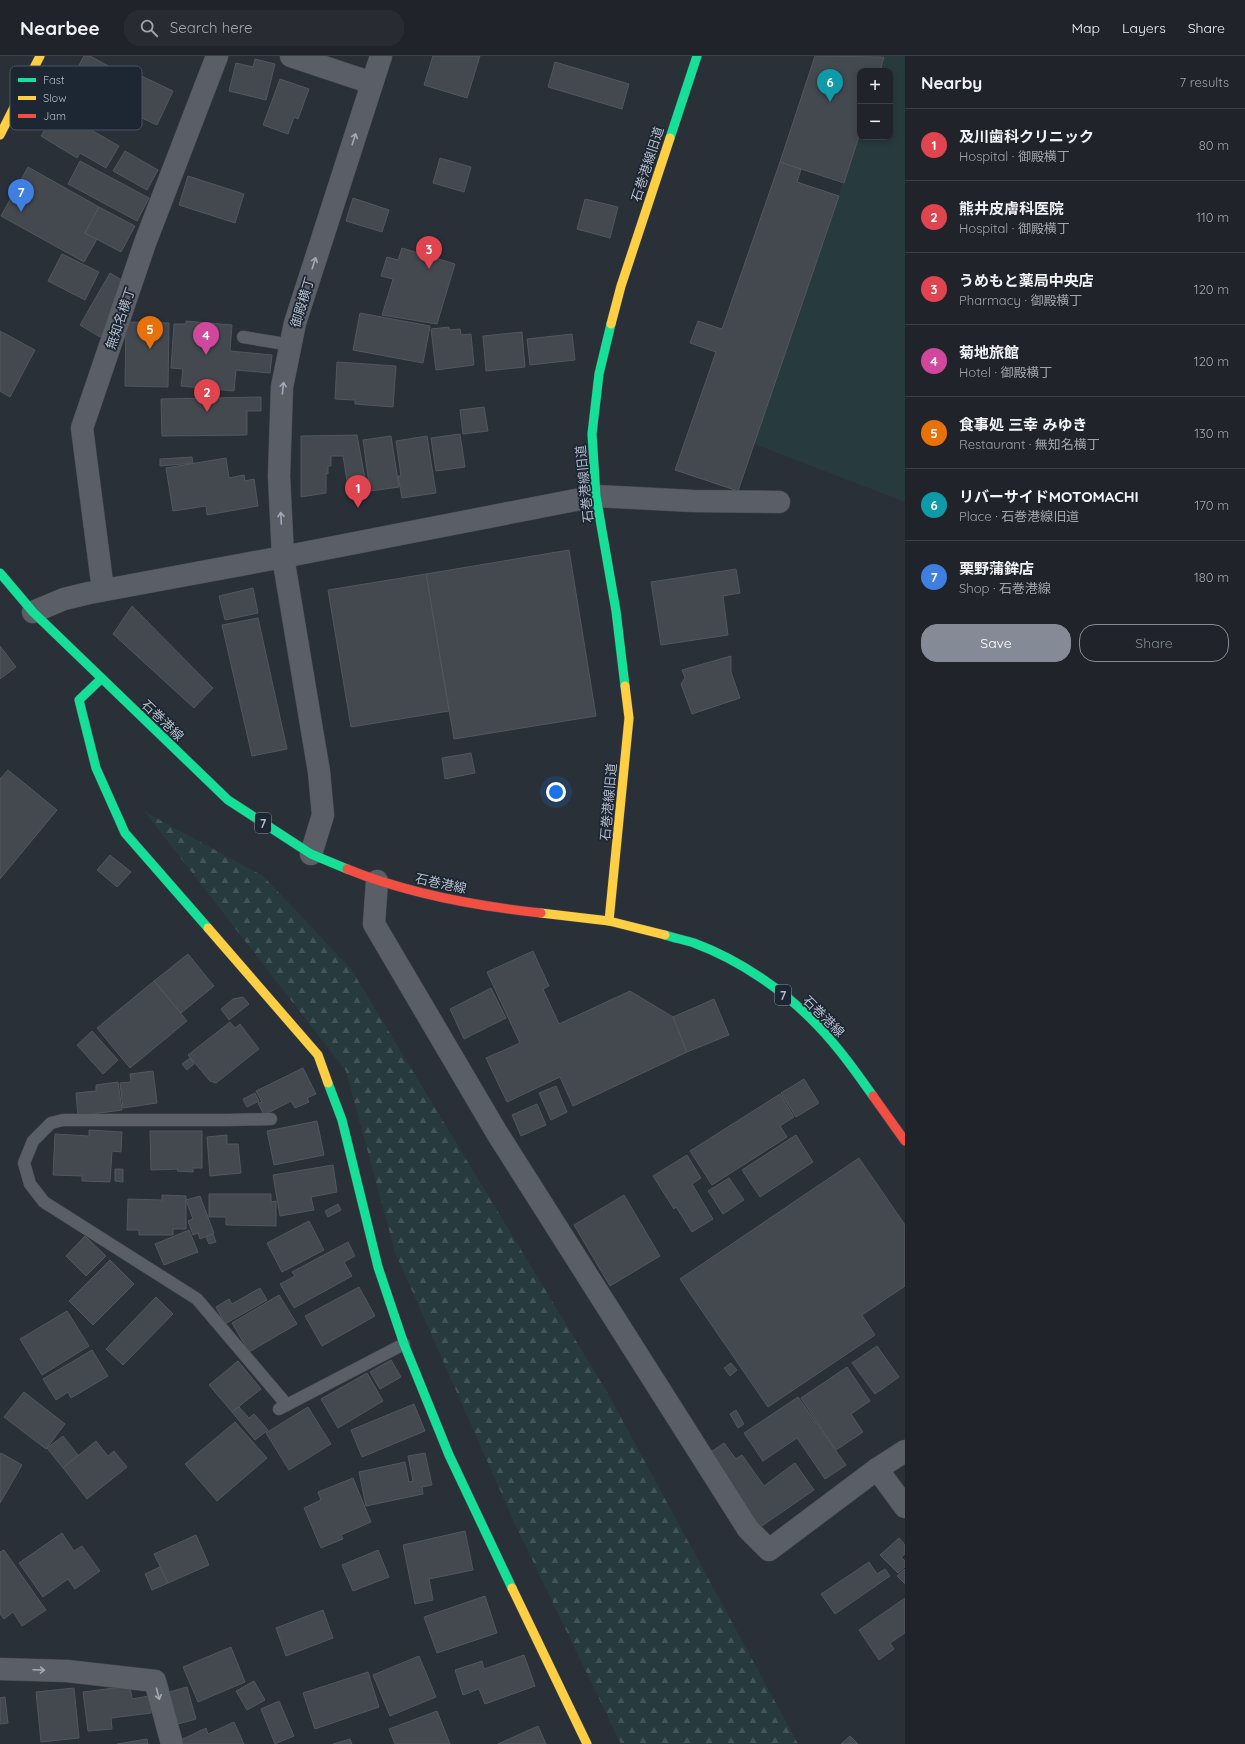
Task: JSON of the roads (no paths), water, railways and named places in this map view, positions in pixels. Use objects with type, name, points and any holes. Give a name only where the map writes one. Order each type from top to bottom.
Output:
[{"type":"street","points":[[35,66],[40,56]]},
{"type":"street","name":"無知名横丁","points":[[102,590],[82,428],[145,243],[217,56]]},
{"type":"street","points":[[291,56],[372,82]]},
{"type":"street","name":"御殿横丁","points":[[311,854],[323,815],[319,772],[283,557],[279,476],[282,387],[295,323],[381,56]]},
{"type":"street","name":"石巻港線旧道","points":[[609,921],[628,718],[616,610],[596,496],[592,434],[599,374],[621,286],[697,56]]},
{"type":"street","points":[[0,135],[10,115]]},
{"type":"street","points":[[33,612],[64,599],[102,590],[283,557],[596,496],[693,501],[779,502]]},
{"type":"street","name":"石巻港線","points":[[0,574],[33,612],[228,800],[311,854],[377,881],[441,898],[521,911],[609,921],[694,942],[742,966],[787,998],[818,1026],[846,1059],[905,1141]]},
{"type":"street","points":[[101,679],[79,700],[96,768],[125,833],[318,1055],[342,1120],[378,1267],[404,1344],[449,1455],[587,1744]]},
{"type":"street","points":[[377,881],[374,924],[497,1133],[748,1529],[769,1550],[905,1451]]},
{"type":"street","points":[[877,1470],[905,1507]]},
{"type":"street","points":[[0,1669],[67,1671],[155,1681],[172,1744]]},
{"type":"lane","points":[[243,337],[291,345]]},
{"type":"lane","points":[[270,1119],[63,1120],[50,1123],[33,1141],[24,1163],[30,1184],[44,1202],[197,1299],[283,1407],[404,1344]]},
{"type":"place","name":"リバーサイドMOTOMACHI","points":[[830,102]]},
{"type":"place","name":"栗野蒲鉾店","points":[[21,212]]},
{"type":"place","name":"うめもと薬局中央店","points":[[429,269]]},
{"type":"place","name":"食事処 三幸 みゆき","points":[[150,349]]},
{"type":"place","name":"菊地旅館","points":[[206,355]]},
{"type":"place","name":"熊井皮膚科医院","points":[[207,412]]},
{"type":"place","name":"及川歯科クリニック","points":[[358,508]]}]
